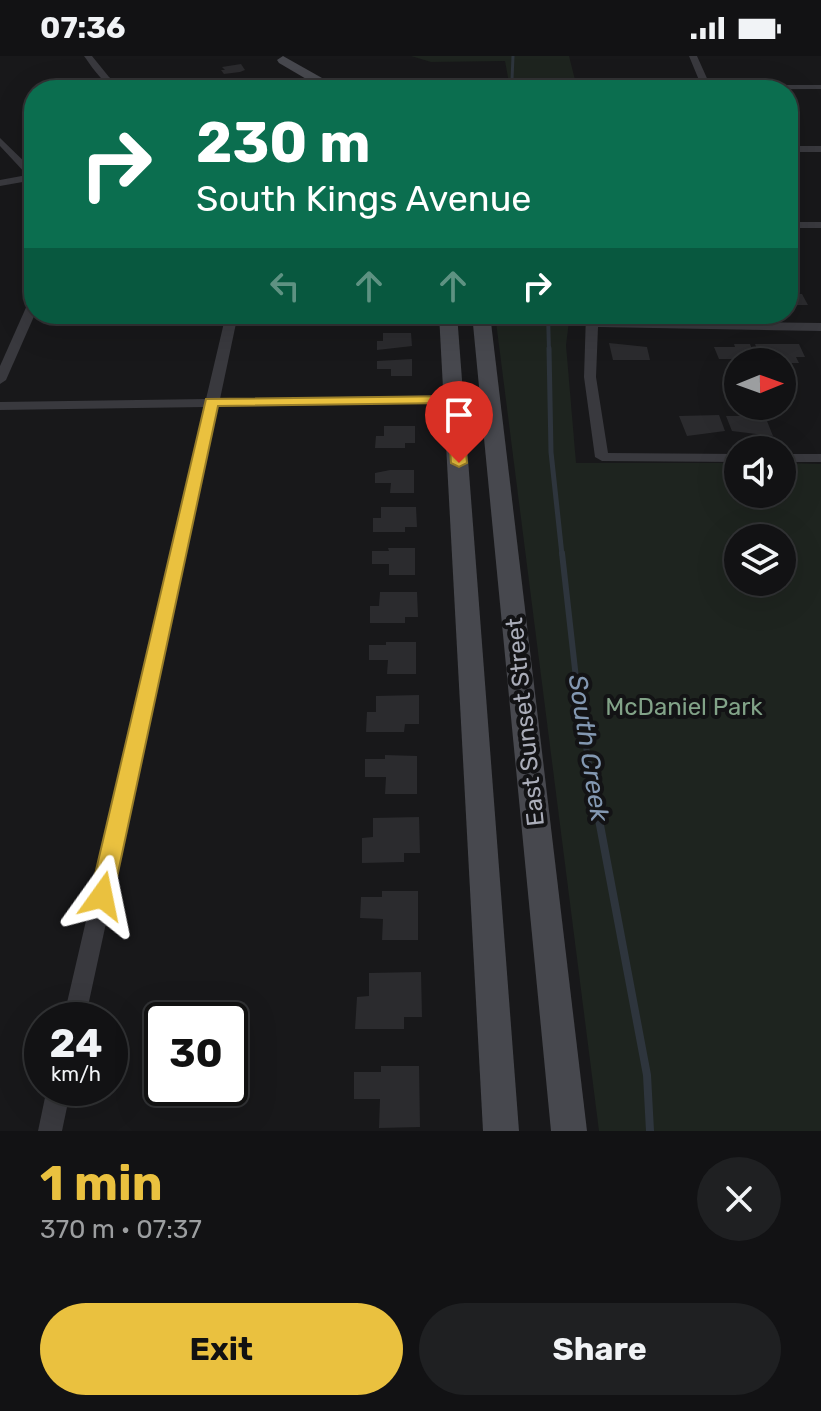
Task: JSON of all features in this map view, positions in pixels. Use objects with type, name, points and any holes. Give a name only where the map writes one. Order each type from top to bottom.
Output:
[{"type":"main road","points":[[281,58],[286,67],[302,80]]},
{"type":"main road","points":[[281,58],[317,80]]},
{"type":"main road","name":"East Sunset Street","points":[[449,324],[501,1131]]},
{"type":"main road","name":"East Sunset Street","points":[[482,324],[569,1131]]},
{"type":"street","points":[[88,56],[107,80]]},
{"type":"street","points":[[693,56],[704,80]]},
{"type":"street","points":[[798,87],[821,87]]},
{"type":"street","points":[[0,141],[24,166]]},
{"type":"street","points":[[798,149],[821,149]]},
{"type":"street","points":[[0,183],[24,179]]},
{"type":"street","points":[[798,225],[821,225]]},
{"type":"street","points":[[0,380],[25,324]]},
{"type":"street","points":[[78,1002],[230,324]]},
{"type":"street","points":[[592,324],[590,377],[602,457],[724,458]]},
{"type":"street","points":[[745,324],[821,327]]},
{"type":"street","points":[[0,406],[454,399]]},
{"type":"street","points":[[796,458],[821,458]]},
{"type":"street","points":[[50,1131],[55,1106]]},
{"type":"green space","points":[[411,56],[569,56],[575,80],[508,80],[505,61],[431,62]]},
{"type":"green space","name":"McDaniel Park","points":[[496,324],[569,324],[566,345],[576,463],[724,463],[724,508],[796,508],[796,463],[821,464],[821,1131],[599,1131]]},
{"type":"building","points":[[241,64],[245,70],[240,72],[224,74],[221,70],[225,70],[222,67]]},
{"type":"building","points":[[798,294],[802,294],[808,305],[798,305]]},
{"type":"building","points":[[383,333],[411,333],[412,346],[377,350],[377,341],[383,341]]},
{"type":"building","points":[[609,343],[647,347],[650,360],[613,360]]},
{"type":"building","points":[[734,344],[750,344],[752,348],[724,348],[724,359],[719,359],[714,347],[735,347]]},
{"type":"building","points":[[755,344],[799,344],[805,357],[796,357],[796,348],[757,348]]},
{"type":"building","points":[[412,359],[412,376],[391,376],[391,369],[377,369],[377,361]]},
{"type":"building","points":[[719,415],[725,431],[687,436],[679,416]]},
{"type":"building","points":[[728,420],[767,420],[773,436],[732,431]]},
{"type":"building","points":[[384,426],[415,426],[415,443],[405,443],[405,448],[375,448],[376,436],[384,436]]},
{"type":"building","points":[[414,470],[414,493],[390,493],[391,483],[375,483],[375,473]]},
{"type":"building","points":[[381,507],[416,507],[417,527],[405,527],[405,532],[373,532],[373,518],[381,518]]},
{"type":"building","points":[[388,548],[415,548],[415,575],[389,575],[389,564],[372,564],[372,551],[389,551]]},
{"type":"building","points":[[380,592],[417,592],[418,617],[405,617],[405,623],[370,623],[370,606],[379,606]]},
{"type":"building","points":[[386,642],[416,642],[416,674],[387,674],[388,660],[369,660],[369,645],[386,645]]},
{"type":"building","points":[[419,695],[419,724],[405,724],[404,732],[366,732],[367,712],[376,712],[376,696]]},
{"type":"building","points":[[385,755],[417,756],[417,794],[385,794],[386,777],[365,777],[365,759],[385,759]]},
{"type":"building","points":[[419,817],[420,853],[404,853],[404,862],[362,863],[362,838],[373,837],[373,818]]},
{"type":"building","points":[[382,891],[418,891],[418,940],[382,940],[383,919],[360,918],[361,897],[382,897]]},
{"type":"building","points":[[421,972],[422,1017],[404,1017],[404,1029],[355,1029],[357,997],[369,996],[369,973]]},
{"type":"building","points":[[381,1066],[419,1066],[420,1127],[379,1128],[380,1099],[354,1099],[354,1072],[381,1072]]},
{"type":"waterway","name":"South Creek","points":[[512,80],[513,56]]},
{"type":"waterway","name":"South Creek","points":[[548,324],[549,350]]},
{"type":"waterway","name":"South Creek","points":[[549,348],[551,452],[562,555]]},
{"type":"waterway","name":"South Creek","points":[[562,553],[579,705],[597,811]]},
{"type":"waterway","name":"South Creek","points":[[597,809],[647,1075],[650,1131]]},
{"type":"route","points":[[102,896],[211,402],[454,399],[459,463]]}]
